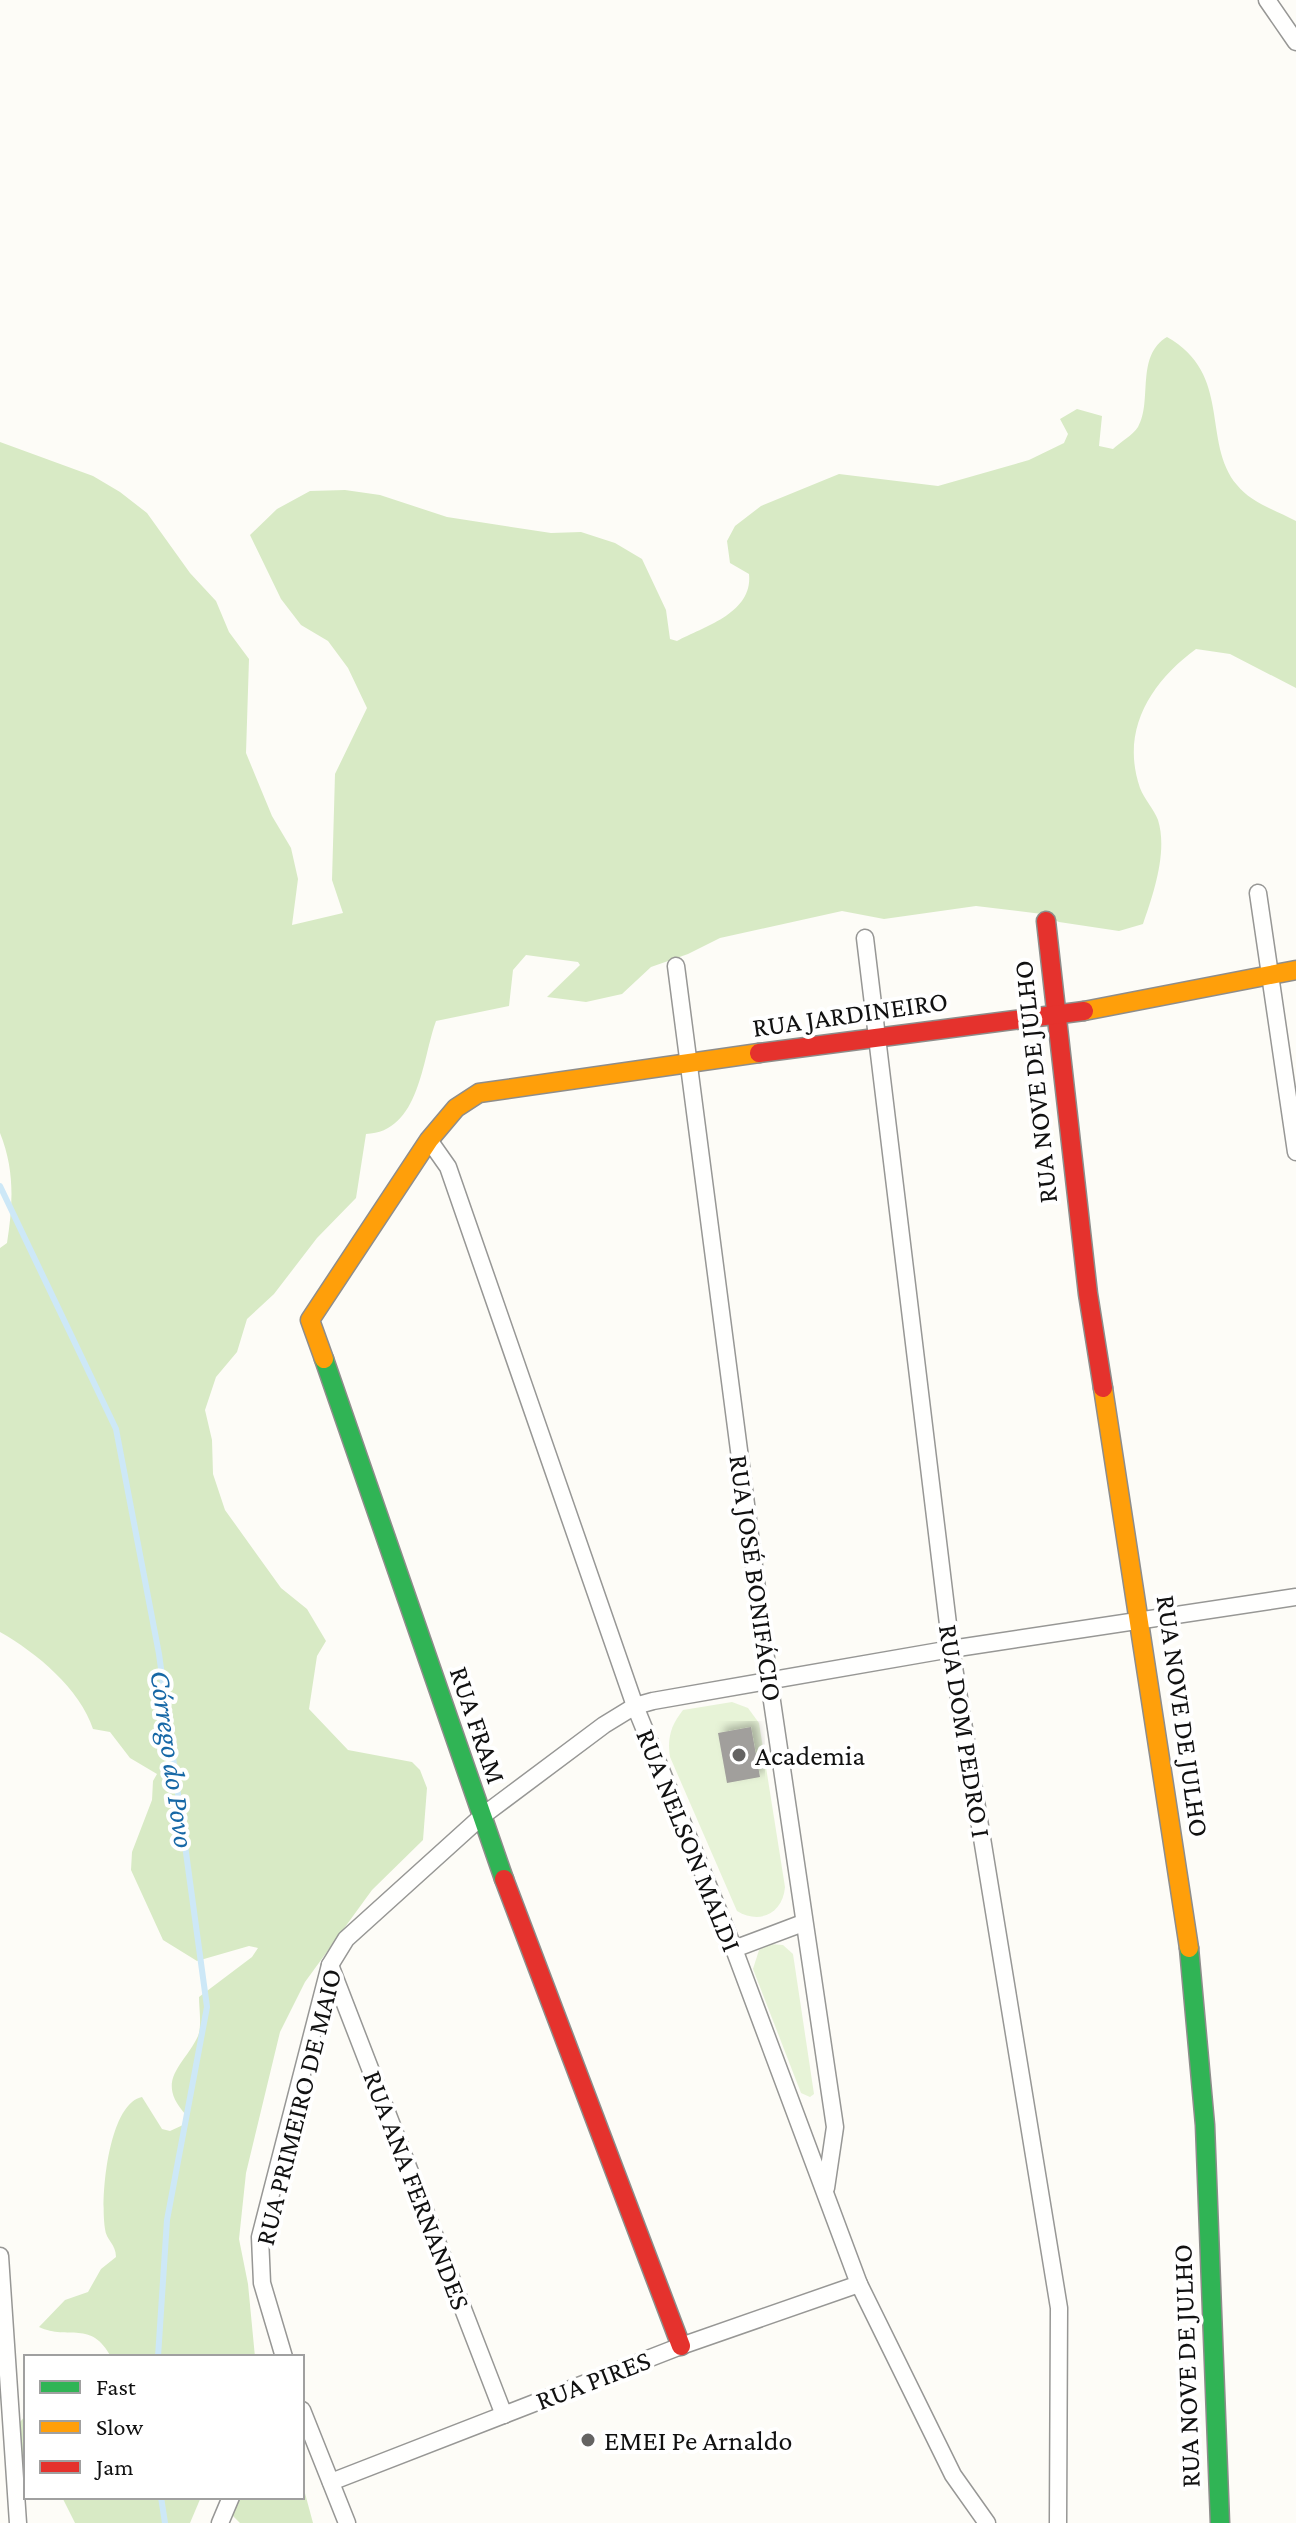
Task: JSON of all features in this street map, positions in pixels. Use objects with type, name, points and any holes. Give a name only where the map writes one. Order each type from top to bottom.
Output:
[{"type":"street","points":[[1267,0],[1296,42]]},
{"type":"street","points":[[1258,893],[1296,1152]]},
{"type":"street","name":"RUA NOVE DE JULHO","points":[[1046,921],[1054,1017],[1088,1294],[1141,1619],[1195,1986],[1205,2125],[1220,2523]]},
{"type":"street","name":"RUA DOM PEDRO I","points":[[865,938],[951,1649],[1059,2308],[1058,2523]]},
{"type":"street","name":"RUA JOSÉ BONIFÁCIO","points":[[676,966],[769,1681],[835,2127],[825,2189]]},
{"type":"street","name":"RUA JARDINEIRO","points":[[429,1140],[456,1108],[479,1093],[875,1037],[1054,1017],[1296,970]]},
{"type":"street","name":"RUA NELSON MALDI","points":[[429,1140],[448,1167],[635,1706],[734,1949],[859,2284],[947,2463],[987,2523]]},
{"type":"street","name":"RUA FRAM","points":[[429,1140],[310,1320],[481,1817],[681,2346]]},
{"type":"street","name":"RUA PRIMEIRO DE MAIO","points":[[283,2355],[262,2283],[260,2237],[330,1965],[346,1939],[481,1817],[604,1725],[635,1706],[951,1649],[1296,1597]]},
{"type":"street","points":[[734,1949],[803,1923]]},
{"type":"street","name":"RUA ANA FERNANDES","points":[[330,1965],[504,2415]]},
{"type":"street","points":[[0,2256],[18,2523]]},
{"type":"street","name":"RUA PIRES","points":[[331,2482],[681,2346],[859,2284]]},
{"type":"street","points":[[304,2415],[347,2523]]},
{"type":"street","points":[[220,2523],[230,2499]]},
{"type":"green space","points":[[1167,337],[1187,352],[1201,370],[1209,389],[1220,449],[1226,468],[1237,485],[1256,501],[1296,521],[1296,688],[1230,654],[1196,649],[1165,676],[1153,692],[1137,727],[1134,746],[1140,788],[1158,820],[1161,832],[1158,873],[1143,924],[1119,931],[1059,922],[1042,914],[976,906],[884,919],[842,911],[720,938],[651,967],[622,994],[586,1002],[547,997],[580,965],[578,962],[526,955],[513,970],[509,1006],[436,1021],[422,1073],[408,1107],[398,1121],[384,1130],[366,1134],[356,1198],[317,1238],[274,1294],[247,1319],[237,1352],[216,1377],[205,1410],[212,1440],[213,1474],[225,1510],[281,1588],[307,1609],[326,1641],[317,1656],[309,1709],[348,1750],[412,1762],[420,1770],[427,1788],[423,1840],[372,1890],[305,1982],[280,2032],[246,2173],[239,2239],[248,2284],[255,2355],[110,2355],[96,2338],[87,2334],[39,2327],[65,2300],[88,2292],[101,2269],[116,2257],[106,2233],[104,2197],[109,2154],[121,2116],[130,2103],[142,2097],[162,2129],[170,2131],[183,2125],[186,2115],[172,2092],[172,2083],[198,2036],[199,1997],[252,1957],[258,1948],[249,1946],[197,1961],[163,1940],[131,1870],[132,1852],[152,1800],[153,1781],[157,1774],[130,1758],[110,1732],[93,1729],[78,1700],[56,1673],[0,1632],[0,1248],[7,1243],[11,1201],[8,1160],[0,1133],[0,442],[93,476],[120,492],[147,513],[190,573],[216,601],[229,632],[249,659],[246,753],[272,816],[291,848],[298,879],[292,925],[343,913],[332,880],[335,774],[367,708],[348,668],[328,641],[301,625],[281,599],[250,535],[277,509],[310,491],[345,490],[380,495],[447,517],[551,533],[581,532],[615,543],[642,559],[666,610],[670,639],[677,641],[725,616],[743,599],[749,574],[730,563],[727,541],[735,526],[761,506],[839,474],[938,486],[1029,460],[1064,443],[1068,434],[1060,419],[1077,409],[1102,416],[1099,446],[1113,449],[1138,427],[1148,367],[1157,345]]},
{"type":"green space","points":[[732,1702],[748,1708],[759,1723],[785,1887],[775,1910],[754,1917],[737,1911],[670,1757],[671,1732],[683,1710]]},
{"type":"green space","points":[[770,1944],[783,1945],[793,1954],[814,2094],[810,2097],[801,2093],[753,1969],[759,1950]]},
{"type":"green space","points":[[24,2417],[24,2464],[15,2452],[20,2422]]},
{"type":"green space","points":[[304,2489],[313,2523],[240,2523],[231,2514],[228,2499],[304,2499]]},
{"type":"green space","points":[[63,2499],[200,2499],[190,2523],[75,2523]]},
{"type":"building","name":"Academia","points":[[751,1727],[760,1777],[727,1783],[718,1733]]},
{"type":"waterway","name":"Córrego do Povo","points":[[0,1186],[116,1429],[159,1654],[207,2007],[167,2220],[158,2355]]},
{"type":"waterway","name":"Córrego do Povo","points":[[161,2499],[165,2523]]},
{"type":"traffic: fast","points":[[324,1359],[504,1879]]},
{"type":"traffic: fast","points":[[1189,1948],[1205,2125],[1220,2523]]},
{"type":"traffic: slow","points":[[1084,1011],[1296,970]]},
{"type":"traffic: slow","points":[[324,1359],[310,1320],[429,1140],[456,1108],[479,1093],[759,1053]]},
{"type":"traffic: slow","points":[[1103,1388],[1189,1948]]},
{"type":"traffic: jam","points":[[1046,921],[1088,1294],[1103,1388]]},
{"type":"traffic: jam","points":[[759,1053],[1084,1011]]},
{"type":"traffic: jam","points":[[504,1879],[681,2346]]},
{"type":"place","name":"Academia","points":[[739,1755]]},
{"type":"place","name":"EMEI Pe Arnaldo","points":[[588,2440]]}]
